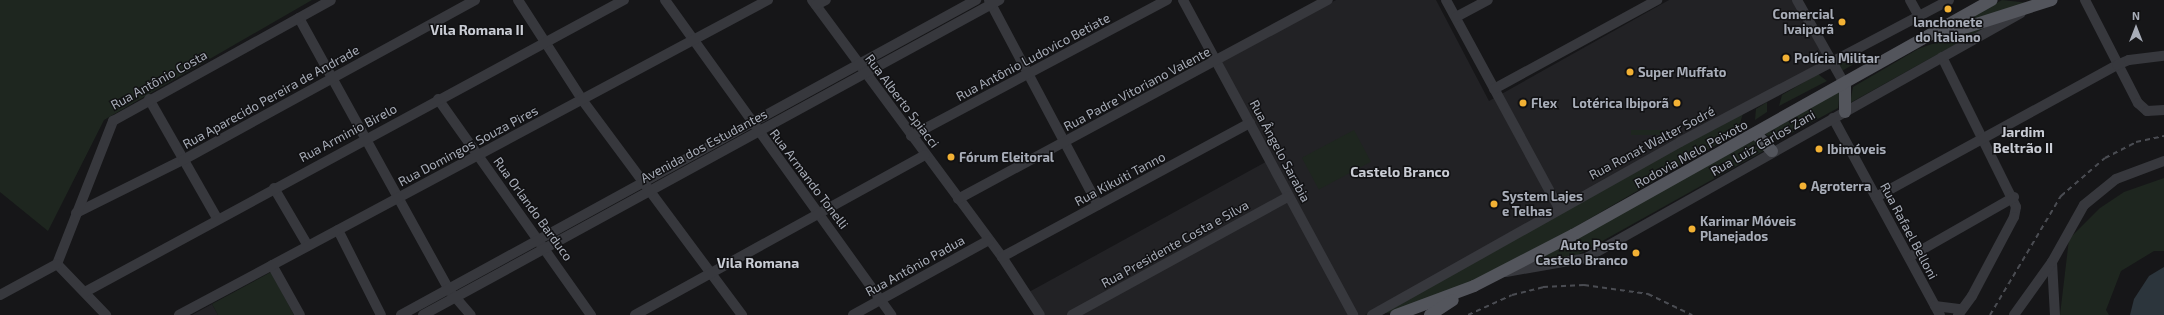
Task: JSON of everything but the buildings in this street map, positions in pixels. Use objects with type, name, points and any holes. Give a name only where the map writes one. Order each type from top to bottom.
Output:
[{"type":"main road","name":"Rodovia Melo Peixoto","points":[[1430,315],[1474,286],[1757,135],[1991,0]]},
{"type":"main road","name":"Rodovia Melo Peixoto","points":[[1920,42],[2041,2]]},
{"type":"main road","points":[[1845,85],[1845,112]]},
{"type":"main road","points":[[1757,135],[1772,151]]},
{"type":"main road","name":"Rodovia Melo Peixoto","points":[[1396,315],[1474,286]]},
{"type":"street","name":"Rua Antônio Costa","points":[[57,264],[113,121],[150,99],[331,0]]},
{"type":"street","name":"Rua Aparecido Pereira de Andrade","points":[[76,213],[183,160],[476,0]]},
{"type":"street","points":[[518,0],[544,45],[583,101],[742,315]]},
{"type":"street","name":"Rua Arminio Birelo","points":[[85,292],[217,218],[438,99],[544,45],[624,0]]},
{"type":"street","name":"Rua Armando Tonelli","points":[[665,0],[755,128],[819,213],[891,315]]},
{"type":"street","name":"Rua Domingos Souza Pires","points":[[179,315],[478,155],[583,101],[692,40],[768,0]]},
{"type":"street","points":[[814,3],[826,0]]},
{"type":"street","name":"Avenida dos Estudantes","points":[[755,128],[858,65],[976,0]]},
{"type":"street","name":"Rua Antônio Ludovico Betiate","points":[[911,136],[1167,0]]},
{"type":"street","name":"Rua Ângelo Sarabia","points":[[1183,0],[1353,315]]},
{"type":"street","name":"Rua Padre Vitoriano Valente","points":[[958,199],[1216,62],[1328,0]]},
{"type":"street","points":[[1446,0],[1559,208]]},
{"type":"street","points":[[1456,17],[1488,0]]},
{"type":"street","points":[[1494,89],[1657,0]]},
{"type":"street","points":[[1797,0],[1845,85]]},
{"type":"street","points":[[1910,0],[1919,16]]},
{"type":"street","name":"Rua Ronat Walter Sodré","points":[[1372,315],[1559,208],[1949,0]]},
{"type":"street","points":[[2085,0],[2117,65],[2138,103],[2147,111],[2164,110]]},
{"type":"street","points":[[993,1],[1098,205]]},
{"type":"street","name":"Avenida dos Estudantes","points":[[402,315],[452,294],[755,128],[866,74],[993,1]]},
{"type":"street","name":"Rua Luiz Carlos Zani","points":[[1498,273],[1586,258],[1772,151],[1845,112],[2041,2]]},
{"type":"street","name":"Rua Alberto Spiacci","points":[[814,3],[858,65],[1002,257],[1040,315]]},
{"type":"street","points":[[299,18],[331,79],[452,294],[471,315]]},
{"type":"street","points":[[1876,197],[2117,65],[2129,60],[2164,56]]},
{"type":"street","points":[[1937,311],[1959,312],[1972,296],[2014,217],[2014,197],[1942,57]]},
{"type":"street","points":[[150,99],[217,218]]},
{"type":"street","name":"Rua Orlando Barduco","points":[[438,99],[591,315]]},
{"type":"street","name":"Rua Rafael Belloni","points":[[1833,118],[1937,311]]},
{"type":"street","name":"Rua Kikuiti Tanno","points":[[1002,257],[1250,123]]},
{"type":"street","points":[[635,315],[710,272],[925,155]]},
{"type":"street","points":[[2014,315],[2052,262],[2071,223],[2101,190],[2135,170],[2164,160]]},
{"type":"street","points":[[274,188],[308,246]]},
{"type":"street","name":"Rua Presidente Costa e Silva","points":[[1072,315],[1289,196]]},
{"type":"street","points":[[1909,257],[2014,197]]},
{"type":"street","points":[[338,230],[381,315]]},
{"type":"street","name":"Rua Antônio Padua","points":[[853,315],[989,240]]},
{"type":"street","points":[[2052,262],[2055,315]]},
{"type":"street","points":[[0,295],[57,264],[106,315]]},
{"type":"street","points":[[272,265],[300,315]]},
{"type":"street","name":"Avenida dos Estudantes","points":[[423,315],[452,294]]},
{"type":"shaded area","points":[[0,0],[312,0],[104,120],[48,231],[0,192]]},
{"type":"shaded area","points":[[1336,0],[1436,0],[1489,101],[1669,0],[1793,0],[1828,61],[1365,315],[1045,315],[1029,292],[1273,158],[1221,62]]},
{"type":"shaded area","points":[[2002,0],[2029,3],[1954,27]]},
{"type":"shaded area","points":[[2001,19],[1850,103],[1853,87],[1918,49]]},
{"type":"shaded area","points":[[1857,53],[1861,60],[1842,71],[1838,64]]},
{"type":"shaded area","points":[[1818,74],[1827,81],[1779,106],[1782,95]]},
{"type":"shaded area","points":[[1840,91],[1838,108],[1777,141],[1765,134]]},
{"type":"shaded area","points":[[1767,102],[1767,112],[1755,120],[1756,109]]},
{"type":"shaded area","points":[[1704,112],[1706,117],[1686,128],[1682,125]]},
{"type":"shaded area","points":[[1743,113],[1738,131],[1728,138],[1474,286],[1407,311],[1365,315]]},
{"type":"shaded area","points":[[1354,130],[1371,162],[1319,189],[1302,158]]},
{"type":"shaded area","points":[[1631,130],[1674,130],[1674,135],[1631,135]]},
{"type":"shaded area","points":[[1755,140],[1767,149],[1572,258],[1514,267]]},
{"type":"shaded area","points":[[2164,178],[2164,251],[2154,251],[2121,271],[2106,310],[2109,315],[2060,315],[2069,239],[2100,208],[2124,192]]},
{"type":"shaded area","points":[[2164,267],[2164,315],[2130,315],[2134,299],[2149,276]]},
{"type":"shaded area","points":[[271,272],[294,315],[218,315],[212,304]]},
{"type":"shaded area","points":[[212,304],[218,315],[192,315]]},
{"type":"railway","points":[[1990,315],[2061,196],[2105,158],[2136,142],[2164,136]]},
{"type":"railway","points":[[1468,315],[1512,295],[1543,287],[1584,285],[1648,294],[1692,315]]},
{"type":"place","name":"lanchonete do Italiano","points":[[1948,9]]},
{"type":"place","name":"Comercial Ivaiporã","points":[[1842,22]]},
{"type":"place","name":"Polícia Militar","points":[[1786,58]]},
{"type":"place","name":"Super Muffato","points":[[1630,72]]},
{"type":"place","name":"Flex","points":[[1523,103]]},
{"type":"place","name":"Lotérica Ibiporã","points":[[1677,103]]},
{"type":"place","name":"Ibimóveis","points":[[1819,149]]},
{"type":"place","name":"Fórum Eleitoral","points":[[951,157]]},
{"type":"place","name":"Agroterra","points":[[1803,186]]},
{"type":"place","name":"System Lajes e Telhas","points":[[1494,204]]},
{"type":"place","name":"Karimar Móveis Planejados","points":[[1692,229]]},
{"type":"place","name":"Auto Posto Castelo Branco","points":[[1636,253]]},
{"type":"district","name":"Vila Romana II","points":[[477,30]]},
{"type":"district","name":"Jardim Beltrão II","points":[[2023,140]]},
{"type":"district","name":"Castelo Branco","points":[[1400,172]]},
{"type":"district","name":"Vila Romana","points":[[758,263]]}]
